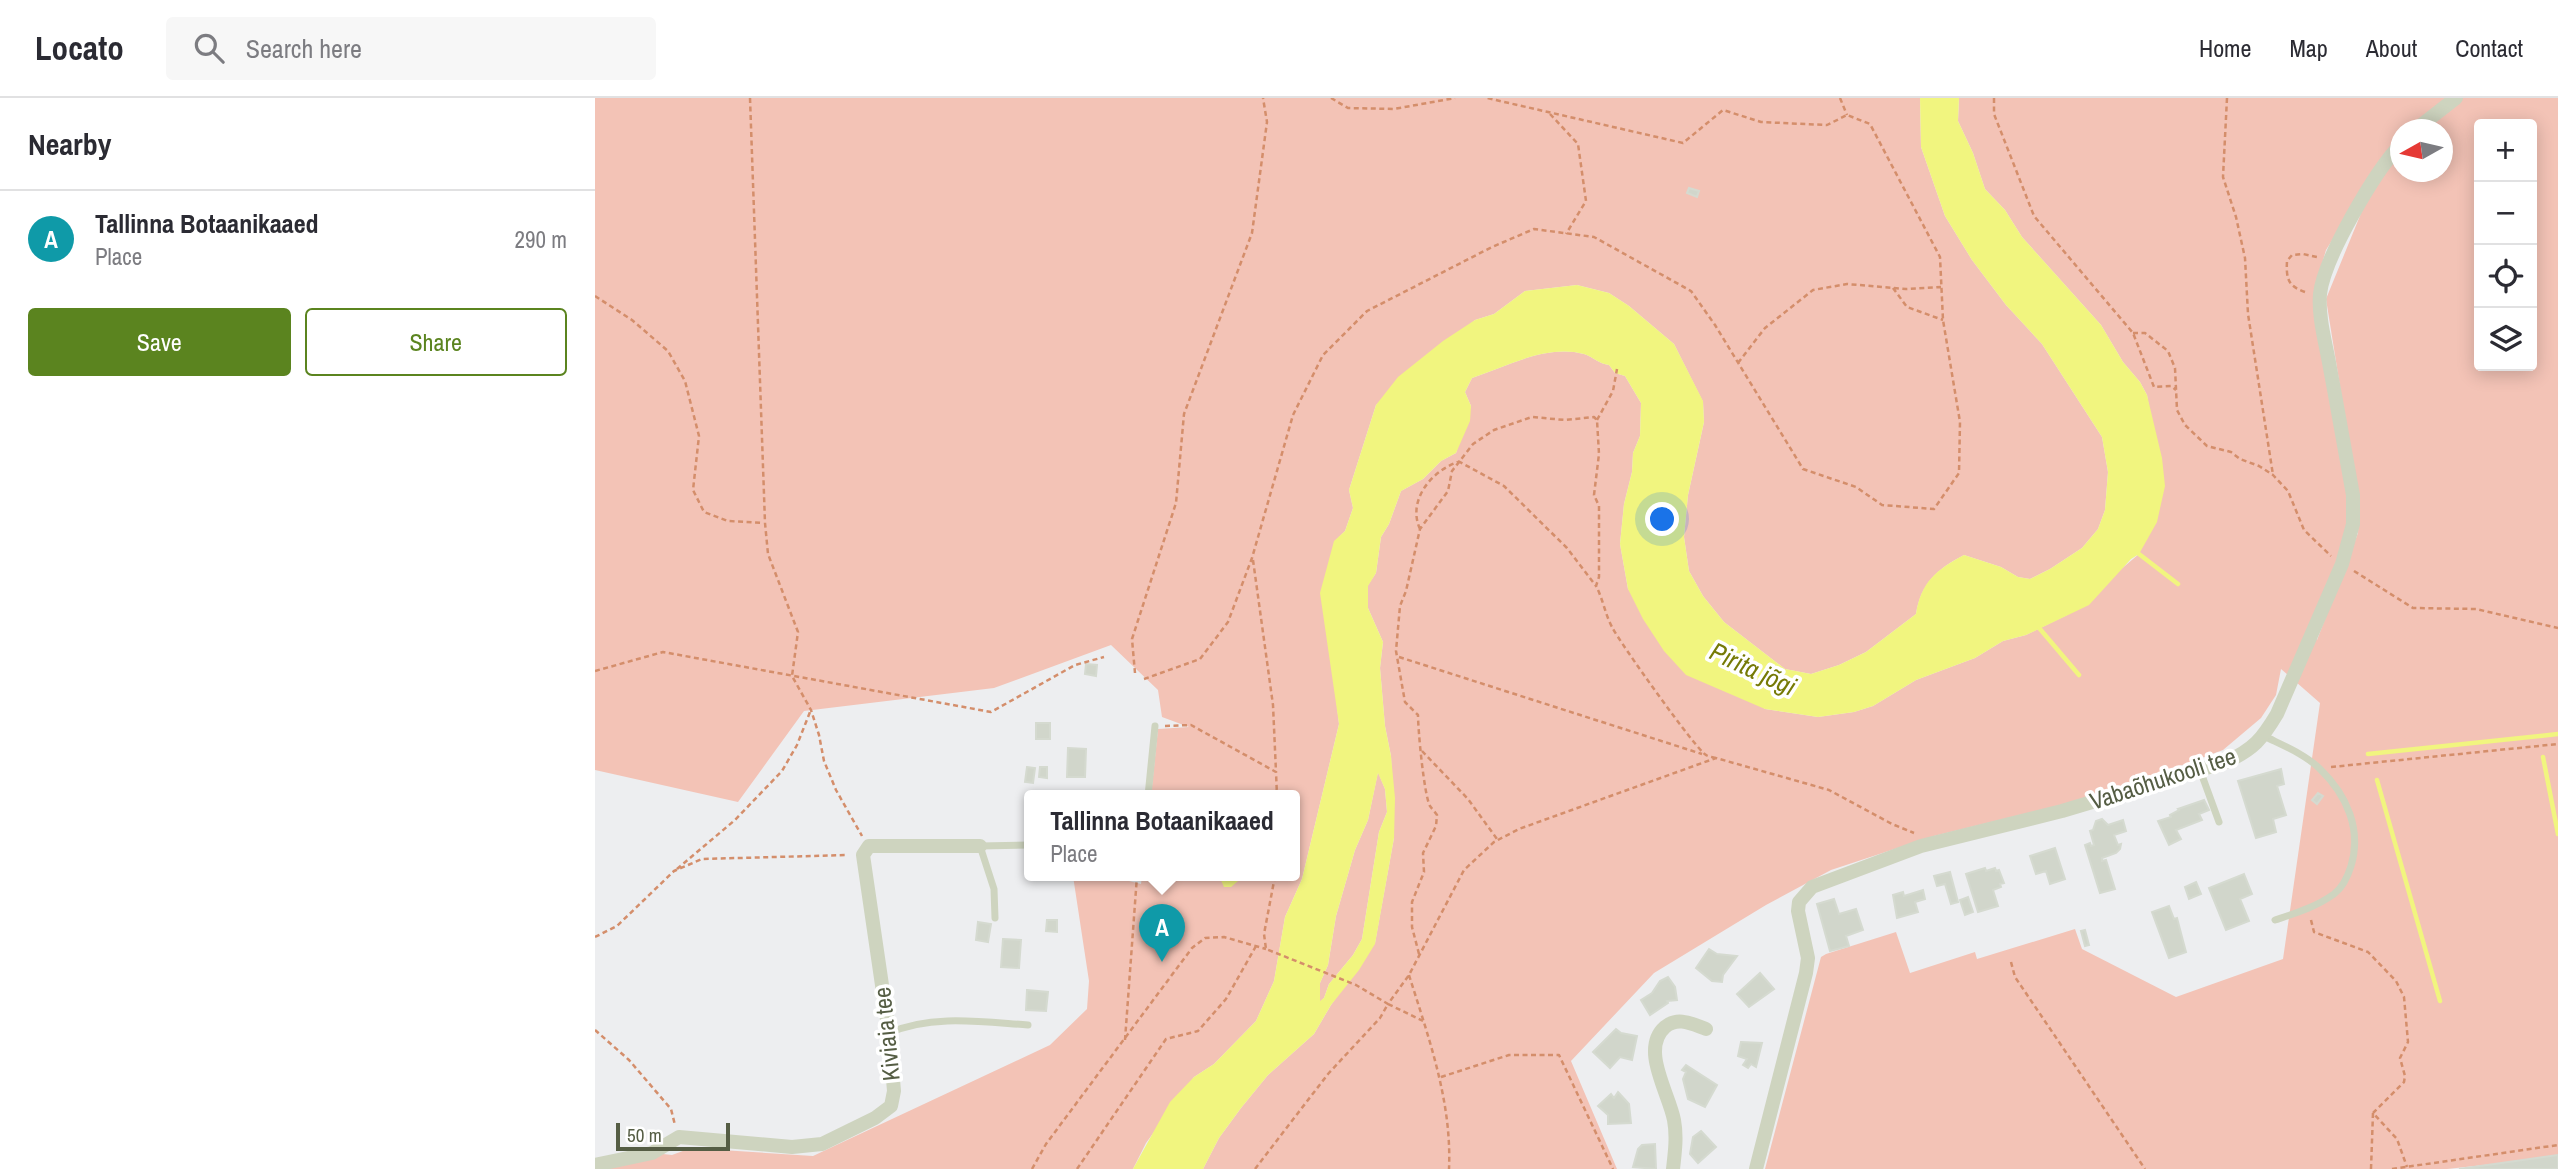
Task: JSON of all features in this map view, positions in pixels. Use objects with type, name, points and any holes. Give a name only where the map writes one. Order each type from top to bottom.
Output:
[{"type":"street","points":[[2429,119],[2456,98]]},
{"type":"street","name":"Vabaõhukooli tee","points":[[1756,1169],[1806,974],[1808,958],[1798,911],[1799,902],[1812,887],[1936,841],[2062,811],[2200,770],[2246,752],[2263,736],[2277,714],[2351,540],[2354,509],[2321,318],[2320,296],[2331,256],[2390,158]]},
{"type":"street","points":[[866,851],[980,846]]},
{"type":"street","name":"Kiviaia tee","points":[[679,1137],[792,1147],[822,1144],[875,1118],[891,1106],[894,1091],[889,1033],[866,851]]},
{"type":"street","points":[[1673,1169],[1676,1140],[1674,1119],[1658,1069],[1655,1043],[1659,1032],[1669,1023],[1684,1021],[1706,1029]]},
{"type":"street","points":[[595,1166],[652,1153],[679,1137]]},
{"type":"lane","points":[[1149,790],[1155,726]]},
{"type":"lane","points":[[2263,736],[2296,752],[2319,768],[2340,793],[2353,820],[2356,849],[2349,876],[2336,892],[2307,910],[2275,920]]},
{"type":"lane","points":[[2200,770],[2219,822]]},
{"type":"lane","points":[[995,918],[993,889],[980,846],[1024,845]]},
{"type":"lane","points":[[889,1033],[950,1020],[1028,1025]]},
{"type":"path","points":[[674,871],[702,859],[866,851],[824,761],[811,710],[792,676],[797,632],[768,554],[750,98]]},
{"type":"path","points":[[1135,673],[1132,639],[1177,503],[1184,414],[1252,233],[1267,121],[1263,98]]},
{"type":"path","points":[[1331,98],[1348,108],[1394,109],[1455,98]]},
{"type":"path","points":[[1487,98],[1683,143],[1723,110],[1761,122],[1801,124],[1827,125],[1847,115]]},
{"type":"path","points":[[1144,679],[1200,659],[1228,622],[1252,558],[1293,415],[1323,355],[1367,311],[1492,247],[1534,229],[1594,237],[1691,291],[1715,325],[1803,469],[1856,487],[1882,505],[1934,509],[1959,473],[1960,422],[1943,320],[1940,257],[1870,124],[1847,115],[1840,98]]},
{"type":"path","points":[[1994,98],[1994,114],[2034,216],[2133,333],[2154,387],[2171,387],[2176,391]]},
{"type":"path","points":[[2227,98],[2223,177],[2245,258],[2248,314],[2273,475]]},
{"type":"path","points":[[1548,112],[1578,144],[1586,201],[1566,234]]},
{"type":"path","points":[[2320,296],[2294,289],[2288,281],[2287,261],[2292,256],[2302,254],[2331,256]]},
{"type":"path","points":[[1738,363],[1765,328],[1813,290],[1847,284],[1892,288],[1941,287]]},
{"type":"path","points":[[1892,288],[1907,307],[1943,320]]},
{"type":"path","points":[[595,296],[632,320],[668,351],[685,381],[699,436],[693,490],[704,512],[728,521],[765,523]]},
{"type":"path","points":[[2133,333],[2145,333],[2168,351],[2175,368],[2177,410],[2185,425],[2207,446],[2231,452],[2239,459],[2259,466],[2273,475],[2288,491],[2304,530],[2323,550],[2343,564],[2413,608],[2476,609],[2558,628]]},
{"type":"path","points":[[1596,586],[1599,577],[1599,506],[1594,495],[1599,454],[1597,420],[1613,391],[1617,369]]},
{"type":"path","points":[[1419,954],[1412,927],[1412,902],[1424,872],[1423,853],[1436,826],[1437,815],[1427,796],[1418,736],[1418,715],[1405,702],[1397,651],[1400,606],[1420,529],[1448,491],[1452,471],[1458,462],[1480,439],[1494,430],[1532,417],[1565,420],[1594,416],[1597,420]]},
{"type":"path","points":[[1420,529],[1415,519],[1423,488],[1446,466],[1458,462],[1504,486],[1567,548],[1596,586],[1612,627],[1705,755]]},
{"type":"path","points":[[1252,558],[1273,705],[1277,790]]},
{"type":"path","points":[[595,671],[663,652],[991,712],[1075,665],[1104,657]]},
{"type":"path","points":[[1399,657],[1705,755],[1829,790],[1892,824],[1936,841]]},
{"type":"path","points":[[595,937],[617,926],[674,871],[735,820],[782,771],[811,710]]},
{"type":"path","points":[[1155,726],[1191,725],[1276,772]]},
{"type":"path","points":[[2319,768],[2558,744]]},
{"type":"path","points":[[1422,751],[1468,799],[1498,840]]},
{"type":"path","points":[[1255,1169],[1328,1074],[1380,1018],[1409,975],[1464,870],[1498,840],[1519,829],[1716,758]]},
{"type":"path","points":[[1125,1041],[1136,881]]},
{"type":"path","points":[[1266,949],[1264,934],[1274,881]]},
{"type":"path","points":[[2307,910],[2314,932],[2368,952],[2396,981],[2404,997],[2408,1042],[2400,1058],[2406,1076],[2404,1082],[2373,1113],[2371,1169]]},
{"type":"path","points":[[1032,1169],[1045,1144],[1125,1041],[1192,948],[1205,938],[1224,937],[1266,949],[1356,985],[1423,1021]]},
{"type":"path","points":[[1077,1169],[1166,1039],[1198,1031],[1226,999],[1256,946]]},
{"type":"path","points":[[2011,962],[2015,977],[2145,1169]]},
{"type":"path","points":[[1409,975],[1441,1077],[1450,1143],[1449,1169]]},
{"type":"path","points":[[595,1030],[629,1060],[671,1109],[679,1137]]},
{"type":"path","points":[[1441,1077],[1509,1055],[1559,1055],[1613,1169]]},
{"type":"path","points":[[2373,1113],[2397,1139],[2407,1167]]},
{"type":"path","points":[[2392,1169],[2558,1144]]},
{"type":"shaded area","points":[[595,98],[1920,98],[1921,147],[1945,216],[1972,260],[2006,305],[2042,344],[2102,437],[2108,472],[2105,510],[2098,529],[2082,548],[2030,579],[2018,577],[2001,567],[1964,555],[1938,572],[1926,585],[1916,614],[1866,652],[1811,674],[1785,669],[1724,622],[1703,596],[1689,571],[1684,537],[1688,495],[1704,422],[1703,402],[1674,344],[1629,306],[1609,293],[1577,285],[1525,291],[1494,314],[1475,320],[1376,405],[1349,490],[1353,508],[1345,531],[1334,542],[1332,662],[1339,724],[1302,879],[1285,917],[1274,981],[1256,1021],[1214,1064],[1194,1077],[1146,1143],[1133,1169],[603,1169],[663,1154],[672,1155],[691,1148],[813,1156],[1050,1045],[1087,1009],[1089,981],[1074,881],[1129,881],[1141,884],[1141,881],[1300,881],[1300,790],[1152,790],[1158,729],[1189,727],[1162,717],[1158,690],[1111,645],[994,688],[804,711],[738,802],[595,770]]},
{"type":"shaded area","points":[[1959,98],[2558,98],[2558,1157],[2447,1169],[1765,1169],[1821,957],[1826,954],[1896,932],[1910,973],[1975,952],[1977,959],[2075,929],[2082,949],[2176,997],[2283,959],[2320,703],[2281,669],[2276,695],[2261,718],[2223,750],[2134,783],[2057,806],[1934,836],[1831,870],[1766,905],[1654,973],[1571,1061],[1617,1169],[1203,1169],[1219,1138],[1241,1108],[1268,1075],[1314,1034],[1375,943],[1394,838],[1391,756],[1385,726],[1380,668],[1383,642],[1368,608],[1368,585],[1376,573],[1381,537],[1389,524],[1401,491],[1423,479],[1441,461],[1456,453],[1471,406],[1465,392],[1472,378],[1527,358],[1556,352],[1584,354],[1609,365],[1615,373],[1625,376],[1641,403],[1640,436],[1633,453],[1620,544],[1628,589],[1765,709],[1818,717],[1854,712],[1873,706],[1916,680],[1975,658],[2003,641],[2026,635],[2067,615],[2139,554],[2151,419],[2147,395],[2101,325],[2022,237],[2005,210],[1985,189],[1973,153],[1958,121]],"holes":[[[2364,206],[2326,299],[2359,505],[2358,533],[2317,640],[2309,628],[2341,552],[2347,523],[2347,493],[2319,274],[2326,250],[2353,207]]]},
{"type":"shaded area","points":[[1378,772],[1385,789],[1387,812],[1379,832],[1362,939],[1353,955],[1329,984],[1320,1002],[1320,983],[1328,965],[1336,916],[1355,850],[1368,820]]},
{"type":"water","name":"Pirita jõgi","points":[[1920,98],[1959,98],[1958,121],[1973,153],[1985,189],[2005,210],[2022,237],[2101,325],[2147,395],[2162,458],[2165,486],[2157,522],[2139,554],[2131,559],[2089,605],[2026,635],[2003,641],[1975,658],[1916,680],[1873,706],[1854,712],[1818,717],[1765,709],[1686,675],[1664,651],[1628,589],[1620,544],[1633,453],[1640,436],[1641,403],[1625,376],[1615,373],[1609,365],[1584,354],[1556,352],[1527,358],[1472,378],[1465,392],[1471,406],[1470,421],[1456,453],[1441,461],[1423,479],[1401,491],[1389,524],[1381,537],[1376,573],[1368,586],[1368,608],[1383,642],[1380,668],[1395,798],[1394,838],[1375,944],[1359,970],[1331,1005],[1314,1034],[1268,1075],[1241,1108],[1219,1138],[1203,1169],[1133,1169],[1170,1102],[1194,1077],[1214,1064],[1256,1021],[1274,981],[1285,917],[1302,879],[1339,724],[1320,593],[1334,541],[1345,531],[1353,508],[1349,490],[1376,405],[1398,377],[1443,341],[1475,320],[1494,314],[1525,291],[1577,285],[1609,293],[1629,306],[1674,344],[1703,401],[1704,422],[1688,495],[1684,537],[1689,571],[1703,596],[1724,622],[1785,669],[1811,674],[1866,652],[1916,614],[1922,593],[1931,578],[1964,555],[2001,567],[2018,577],[2030,579],[2082,548],[2098,529],[2105,510],[2108,472],[2102,437],[2042,344],[2006,305],[1972,260],[1945,216],[1921,147]],"holes":[[[1378,773],[1385,789],[1387,812],[1379,832],[1362,939],[1320,1001],[1320,983],[1328,965],[1336,916],[1355,850],[1368,820]]]},
{"type":"water","points":[[1221,881],[1238,881],[1231,887],[1224,887]]},
{"type":"building","points":[[1689,188],[1699,191],[1697,197],[1687,193]]},
{"type":"building","points":[[1086,664],[1097,665],[1096,676],[1085,674]]},
{"type":"building","points":[[1036,723],[1050,723],[1050,739],[1036,739]]},
{"type":"building","points":[[1068,748],[1086,749],[1085,777],[1067,777]]},
{"type":"building","points":[[1027,767],[1035,768],[1033,783],[1025,782]]},
{"type":"building","points":[[1040,767],[1047,767],[1047,778],[1039,777]]},
{"type":"building","points":[[2281,769],[2284,784],[2277,786],[2286,815],[2273,819],[2276,832],[2256,838],[2238,781]]},
{"type":"building","points":[[2318,793],[2323,796],[2317,804],[2312,800]]},
{"type":"building","points":[[2204,800],[2209,810],[2199,814],[2202,820],[2176,830],[2181,839],[2169,845],[2158,821],[2171,817],[2178,809]]},
{"type":"building","points":[[2102,819],[2108,825],[2123,820],[2126,831],[2114,835],[2118,845],[2121,844],[2120,849],[2102,858],[2102,861],[2106,860],[2115,889],[2100,893],[2085,845],[2094,845],[2090,831],[2096,821]]},
{"type":"building","points":[[2055,848],[2065,879],[2050,884],[2046,871],[2036,874],[2030,856]]},
{"type":"building","points":[[1985,868],[1986,871],[1995,868],[1996,871],[1999,870],[2004,883],[1993,890],[1998,906],[1978,912],[1966,874]]},
{"type":"building","points":[[1950,872],[1958,902],[1951,904],[1945,884],[1937,886],[1934,876]]},
{"type":"building","points":[[2244,874],[2252,894],[2240,899],[2249,921],[2226,930],[2209,888]]},
{"type":"building","points":[[2196,882],[2201,894],[2189,899],[2185,887]]},
{"type":"building","points":[[1923,890],[1925,899],[1915,902],[1918,912],[1897,918],[1893,895],[1903,892],[1904,896]]},
{"type":"building","points":[[1968,897],[1973,912],[1965,915],[1960,900]]},
{"type":"building","points":[[1834,899],[1839,914],[1856,909],[1863,930],[1846,936],[1849,946],[1830,951],[1817,904]]},
{"type":"building","points":[[2169,906],[2174,919],[2177,918],[2186,952],[2169,958],[2152,912]]},
{"type":"building","points":[[1047,920],[1057,920],[1057,932],[1046,931]]},
{"type":"building","points":[[978,922],[991,924],[988,942],[976,940]]},
{"type":"building","points":[[2085,930],[2089,945],[2085,946],[2081,931]]},
{"type":"building","points":[[1003,939],[1021,940],[1019,968],[1001,967]]},
{"type":"building","points":[[1709,949],[1717,954],[1737,956],[1723,975],[1722,982],[1712,981],[1696,968]]},
{"type":"building","points":[[1760,973],[1774,989],[1749,1007],[1737,994]]},
{"type":"building","points":[[1668,977],[1675,987],[1677,1000],[1667,1001],[1668,1003],[1650,1015],[1641,1000],[1652,993],[1660,981]]},
{"type":"building","points":[[1027,990],[1048,992],[1046,1011],[1026,1010]]},
{"type":"building","points":[[1616,1029],[1621,1033],[1637,1036],[1632,1060],[1620,1057],[1610,1068],[1593,1052]]},
{"type":"building","points":[[1741,1042],[1762,1043],[1756,1067],[1751,1064],[1748,1068],[1743,1065],[1747,1059],[1738,1056]]},
{"type":"building","points":[[1686,1065],[1717,1085],[1705,1107],[1688,1099],[1683,1079],[1686,1072],[1682,1070]]},
{"type":"building","points":[[1618,1092],[1629,1104],[1631,1123],[1608,1124],[1608,1115],[1598,1106],[1611,1094],[1614,1098]]},
{"type":"building","points":[[1701,1131],[1716,1147],[1698,1163],[1690,1154],[1693,1137]]},
{"type":"building","points":[[1655,1144],[1656,1169],[1633,1167],[1638,1149],[1642,1145]]},
{"type":"building","points":[[2558,1155],[2558,1169],[2459,1169]]},
{"type":"waterway","points":[[2139,554],[2178,584]]},
{"type":"waterway","points":[[2040,629],[2079,675]]},
{"type":"waterway","points":[[2368,754],[2558,734]]},
{"type":"waterway","points":[[2543,757],[2558,834]]},
{"type":"waterway","points":[[2377,780],[2440,1001]]},
{"type":"place","name":"Tallinna Botaanikaaed","points":[[1162,962]]}]
